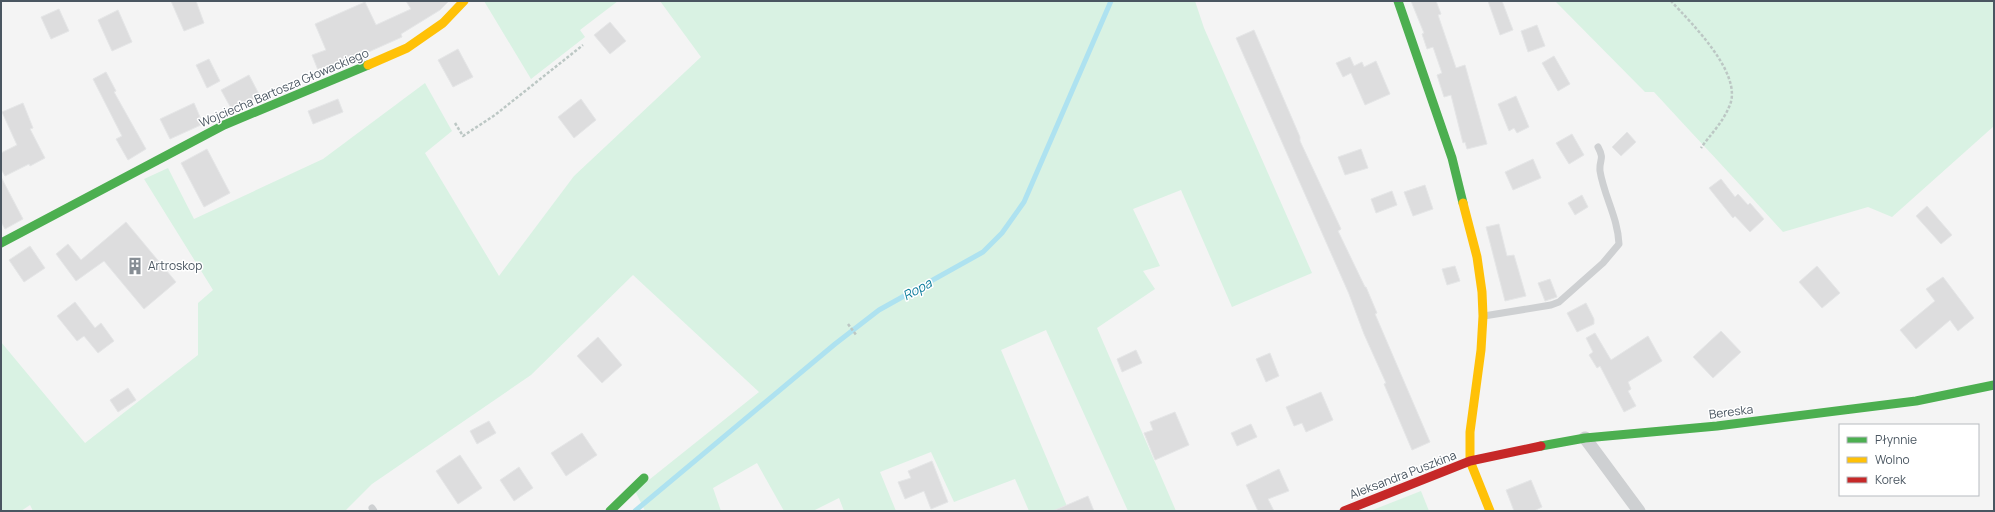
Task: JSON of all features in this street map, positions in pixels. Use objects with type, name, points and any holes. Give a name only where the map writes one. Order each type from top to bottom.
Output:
[{"type":"street","name":"Wojciecha Bartosza Głowackiego","points":[[1,243],[224,125],[408,48],[443,23],[464,1]]},
{"type":"street","points":[[1398,1],[1452,158],[1476,257],[1482,292],[1483,316],[1481,350],[1470,432],[1470,461],[1490,511]]},
{"type":"street","name":"Bereska","points":[[1470,461],[1584,438],[1717,426],[1916,401],[1979,390],[1994,385]]},
{"type":"street","points":[[1584,438],[1639,511]]},
{"type":"street","name":"Aleksandra Puszkina","points":[[1344,511],[1470,461]]},
{"type":"street","points":[[610,511],[644,478]]},
{"type":"lane","points":[[1483,316],[1551,305],[1559,302],[1603,263],[1619,244],[1618,230],[1600,170],[1603,156],[1598,147]]},
{"type":"path","points":[[1671,1],[1728,73],[1732,94],[1730,107],[1701,148]]},
{"type":"path","points":[[455,123],[463,136],[495,115],[584,45]]},
{"type":"path","points":[[848,324],[857,336]]},
{"type":"green space","points":[[484,1],[618,1],[580,30],[585,37],[531,79]]},
{"type":"green space","points":[[660,1],[1195,1],[1204,28],[1312,273],[1232,307],[1181,190],[1133,209],[1160,266],[1143,271],[1155,289],[1097,328],[1176,511],[1128,511],[1046,330],[1001,350],[1069,511],[1029,511],[1015,479],[954,502],[931,452],[880,472],[896,511],[844,511],[839,498],[813,511],[784,511],[757,463],[713,488],[721,511],[645,511],[635,491],[759,392],[633,275],[531,375],[372,484],[345,511],[33,511],[30,505],[21,511],[1,511],[1,342],[85,443],[198,355],[198,303],[213,290],[144,179],[168,168],[194,219],[323,159],[425,83],[452,131],[425,153],[499,276],[574,176],[701,57]]},
{"type":"green space","points":[[1555,1],[1994,1],[1994,126],[1892,217],[1868,207],[1783,232],[1654,92],[1645,92]]},
{"type":"green space","points":[[1421,491],[1429,511],[1370,511]]},
{"type":"building","points":[[171,1],[196,1],[204,23],[184,31]]},
{"type":"building","points":[[406,1],[449,1],[440,10],[401,34],[402,37],[364,54],[364,52],[318,70],[312,55],[326,50],[315,24],[365,2],[376,25],[411,9]]},
{"type":"building","points":[[1411,1],[1436,1],[1441,14],[1438,15],[1456,68],[1465,65],[1487,144],[1467,149],[1465,142],[1463,143],[1451,95],[1444,97],[1437,75],[1442,73],[1433,47],[1427,49],[1422,34],[1424,33]]},
{"type":"building","points":[[1488,1],[1502,1],[1513,30],[1500,35]]},
{"type":"building","points":[[59,9],[69,31],[51,39],[41,17]]},
{"type":"building","points":[[118,10],[132,42],[112,51],[98,20]]},
{"type":"building","points":[[610,22],[626,41],[610,54],[594,35]]},
{"type":"building","points":[[1537,25],[1545,46],[1528,52],[1521,31]]},
{"type":"building","points":[[1254,30],[1300,137],[1300,141],[1341,229],[1338,231],[1366,287],[1377,313],[1375,314],[1430,442],[1412,450],[1384,384],[1386,383],[1364,334],[1349,294],[1236,38]]},
{"type":"building","points":[[458,49],[473,77],[453,87],[438,60]]},
{"type":"building","points":[[1554,56],[1570,84],[1558,91],[1542,63]]},
{"type":"building","points":[[1350,57],[1354,66],[1362,62],[1364,67],[1376,61],[1390,94],[1365,105],[1351,73],[1343,77],[1336,63]]},
{"type":"building","points":[[209,59],[220,81],[207,88],[196,65]]},
{"type":"building","points":[[106,72],[116,91],[114,92],[146,149],[128,160],[116,139],[122,136],[93,79]]},
{"type":"building","points":[[249,75],[260,96],[232,110],[221,90]]},
{"type":"building","points":[[1516,96],[1529,127],[1517,133],[1514,128],[1509,131],[1498,104]]},
{"type":"building","points":[[338,99],[343,112],[313,124],[308,111]]},
{"type":"building","points":[[581,99],[596,120],[574,138],[558,117]]},
{"type":"building","points":[[23,103],[33,128],[30,129],[45,158],[5,176],[1,169],[1,153],[17,145],[2,112]]},
{"type":"building","points":[[194,103],[203,124],[170,139],[160,119]]},
{"type":"building","points":[[1627,132],[1636,142],[1621,156],[1612,147]]},
{"type":"building","points":[[1572,134],[1584,155],[1569,164],[1556,143]]},
{"type":"building","points":[[207,149],[230,193],[204,207],[181,163]]},
{"type":"building","points":[[1361,149],[1368,168],[1345,175],[1338,157]]},
{"type":"building","points":[[1533,159],[1541,178],[1513,190],[1505,172]]},
{"type":"building","points":[[1,177],[23,219],[5,229],[1,222]]},
{"type":"building","points":[[1721,179],[1735,197],[1738,194],[1748,205],[1750,203],[1764,219],[1750,232],[1735,216],[1733,218],[1709,188]]},
{"type":"building","points":[[1425,185],[1433,209],[1413,216],[1404,192]]},
{"type":"building","points":[[1392,191],[1397,205],[1376,213],[1371,199]]},
{"type":"building","points":[[1582,195],[1588,207],[1575,215],[1568,203]]},
{"type":"building","points":[[1927,206],[1952,235],[1941,244],[1916,216]]},
{"type":"building","name":"Artroskop","points":[[126,222],[176,282],[144,309],[104,261],[76,281],[56,254],[68,244],[81,260]]},
{"type":"building","points":[[1499,224],[1507,256],[1514,255],[1526,296],[1505,301],[1486,227]]},
{"type":"building","points":[[30,246],[45,268],[24,282],[9,260]]},
{"type":"building","points":[[1455,266],[1460,281],[1447,285],[1442,269]]},
{"type":"building","points":[[1817,266],[1840,293],[1822,308],[1799,282]]},
{"type":"building","points":[[1943,277],[1974,318],[1958,331],[1950,320],[1916,349],[1900,330],[1935,301],[1926,289]]},
{"type":"building","points":[[1550,279],[1557,297],[1545,301],[1538,283]]},
{"type":"building","points":[[75,302],[95,328],[101,323],[114,341],[98,353],[84,336],[77,341],[57,316]]},
{"type":"building","points":[[1586,303],[1594,319],[1594,324],[1577,332],[1567,313]]},
{"type":"building","points":[[1721,331],[1741,352],[1713,378],[1693,357]]},
{"type":"building","points":[[1595,333],[1611,360],[1648,336],[1662,361],[1628,382],[1631,389],[1628,391],[1636,406],[1624,412],[1600,366],[1597,368],[1589,355],[1593,352],[1586,338]]},
{"type":"building","points":[[598,337],[622,365],[602,383],[577,356]]},
{"type":"building","points":[[1136,350],[1142,363],[1122,372],[1117,359]]},
{"type":"building","points":[[1270,353],[1279,376],[1266,382],[1256,359]]},
{"type":"building","points":[[128,388],[136,400],[118,412],[110,400]]},
{"type":"building","points":[[1321,392],[1333,420],[1306,432],[1302,423],[1294,426],[1286,407]]},
{"type":"building","points":[[1175,412],[1189,445],[1155,460],[1144,433],[1153,430],[1150,422]]},
{"type":"building","points":[[489,421],[496,433],[477,444],[470,431]]},
{"type":"building","points":[[1251,424],[1257,437],[1237,446],[1231,433]]},
{"type":"building","points":[[582,433],[597,455],[566,476],[551,453]]},
{"type":"building","points":[[460,455],[482,488],[458,504],[436,471]]},
{"type":"building","points":[[932,461],[948,502],[931,509],[924,491],[905,499],[898,482],[911,478],[908,471]]},
{"type":"building","points":[[519,467],[533,488],[514,501],[500,480]]},
{"type":"building","points":[[1279,469],[1289,491],[1268,499],[1274,511],[1258,511],[1246,485]]},
{"type":"building","points":[[1531,480],[1542,507],[1534,511],[1514,511],[1506,490]]},
{"type":"building","points":[[1088,496],[1094,511],[1053,511]]},
{"type":"waterway","name":"Ropa","points":[[635,511],[835,344],[879,310],[983,252],[1002,233],[1024,202],[1111,1]]},
{"type":"traffic: fast","points":[[1398,1],[1452,158],[1463,203]]},
{"type":"traffic: fast","points":[[1,243],[224,125],[368,65]]},
{"type":"traffic: fast","points":[[1541,446],[1585,438],[1717,426],[1916,401],[1994,385]]},
{"type":"traffic: fast","points":[[610,511],[644,478]]},
{"type":"traffic: slow","points":[[368,65],[407,48],[443,23],[464,1]]},
{"type":"traffic: slow","points":[[1463,203],[1477,257],[1482,292],[1483,316],[1481,350],[1470,432],[1470,461],[1490,511]]},
{"type":"traffic: jam","points":[[1344,511],[1470,461],[1541,446]]},
{"type":"place","name":"Artroskop","points":[[135,266]]}]
